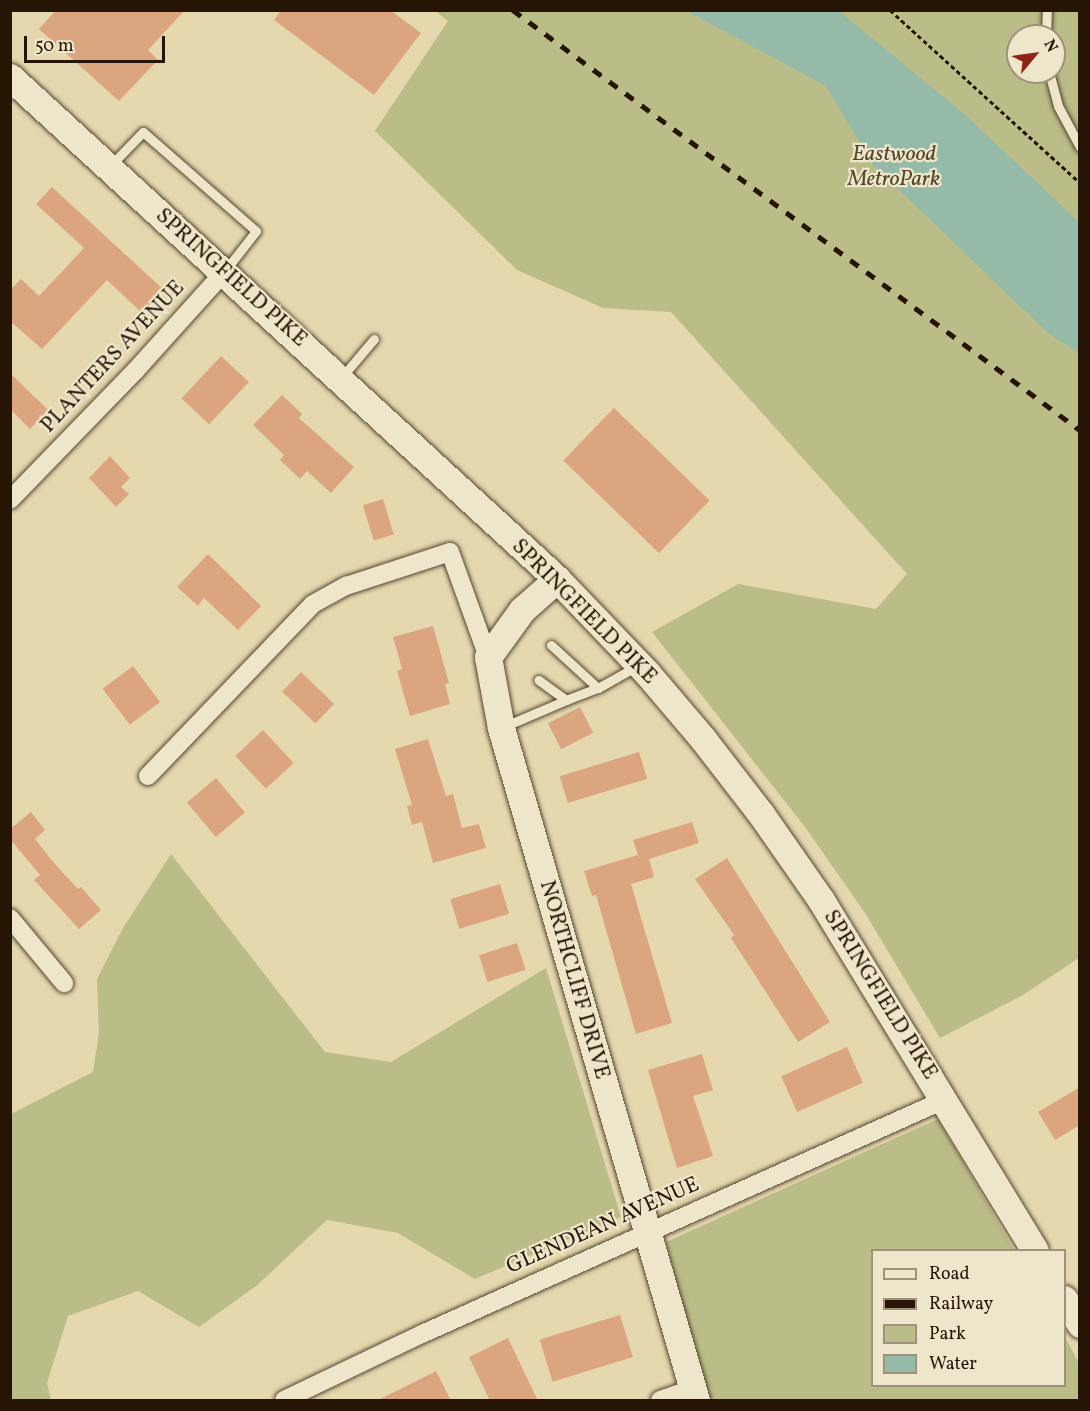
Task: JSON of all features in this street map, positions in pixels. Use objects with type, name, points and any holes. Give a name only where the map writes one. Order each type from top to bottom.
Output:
[{"type":"main road","name":"SPRINGFIELD PIKE","points":[[12,83],[109,167],[557,579],[639,664],[704,739],[773,830],[821,900],[1034,1249]]},
{"type":"main road","points":[[488,657],[522,610],[557,579]]},
{"type":"main road","name":"NORTHCLIFF DRIVE","points":[[488,657],[501,728],[694,1395]]},
{"type":"main road","points":[[1066,1301],[1080,1324]]},
{"type":"street","name":"PLANTERS AVENUE","points":[[10,500],[135,371],[224,272]]},
{"type":"street","points":[[148,776],[313,604],[346,586],[450,552],[488,657]]},
{"type":"street","points":[[10,918],[64,983]]},
{"type":"street","name":"GLENDEAN AVENUE","points":[[284,1401],[432,1329],[944,1100]]},
{"type":"street","points":[[660,1401],[694,1395]]},
{"type":"lane","points":[[1052,84],[1058,106],[1080,147]]},
{"type":"lane","points":[[109,167],[143,132],[256,231],[224,272]]},
{"type":"lane","points":[[341,379],[374,339]]},
{"type":"lane","points":[[551,645],[598,688]]},
{"type":"lane","points":[[501,728],[598,688],[639,664]]},
{"type":"lane","points":[[538,680],[566,700]]},
{"type":"path","points":[[890,10],[1080,183]]},
{"type":"green space","name":"Eastwood MetroPark","points":[[435,11],[1079,11],[1079,958],[1023,995],[940,1038],[865,913],[805,827],[652,632],[738,584],[876,609],[907,574],[671,312],[603,308],[517,270],[375,131],[448,21]]},
{"type":"green space","points":[[171,854],[325,1052],[391,1062],[546,968],[621,1217],[475,1279],[398,1233],[327,1220],[256,1286],[199,1327],[138,1291],[68,1316],[47,1383],[51,1400],[11,1400],[11,1114],[93,1072],[99,1033],[97,979],[123,928]]},
{"type":"green space","points":[[938,1119],[1013,1249],[871,1249],[871,1387],[1066,1387],[1066,1339],[1079,1363],[1079,1400],[707,1400],[666,1242]]},
{"type":"water","points":[[687,11],[839,11],[962,112],[1079,222],[1079,353],[1048,333],[873,165],[826,86]]},
{"type":"building","points":[[56,10],[185,10],[148,50],[158,60],[119,101],[39,29]]},
{"type":"building","points":[[281,10],[390,10],[421,33],[374,95],[274,20]]},
{"type":"building","points":[[52,187],[164,290],[142,313],[107,280],[42,349],[10,321],[10,290],[21,279],[39,296],[84,248],[36,204]]},
{"type":"building","points":[[221,356],[249,382],[209,424],[181,398]]},
{"type":"building","points":[[10,373],[48,410],[30,429],[10,409]]},
{"type":"building","points":[[282,395],[302,414],[299,418],[354,467],[331,493],[307,471],[300,479],[280,460],[284,455],[253,425]]},
{"type":"building","points":[[614,408],[710,500],[659,553],[563,461]]},
{"type":"building","points":[[110,456],[130,478],[121,487],[129,494],[116,507],[89,478]]},
{"type":"building","points":[[383,499],[394,534],[374,541],[363,505]]},
{"type":"building","points":[[208,554],[261,606],[238,630],[204,598],[198,606],[177,587]]},
{"type":"building","points":[[433,626],[449,683],[445,684],[450,704],[410,716],[397,671],[402,669],[393,637]]},
{"type":"building","points":[[133,666],[160,702],[130,725],[103,689]]},
{"type":"building","points":[[301,672],[334,704],[315,723],[282,691]]},
{"type":"building","points":[[580,707],[593,733],[561,749],[548,723]]},
{"type":"building","points":[[263,730],[294,763],[266,789],[235,756]]},
{"type":"building","points":[[428,739],[446,796],[453,794],[462,828],[479,824],[486,848],[433,863],[422,822],[412,825],[407,806],[412,805],[395,749]]},
{"type":"building","points":[[639,752],[647,779],[568,803],[560,776]]},
{"type":"building","points":[[216,778],[245,812],[216,837],[187,802]]},
{"type":"building","points":[[31,812],[45,830],[35,839],[78,889],[81,887],[101,910],[79,929],[34,880],[40,875],[10,839],[10,829]]},
{"type":"building","points":[[692,822],[699,843],[649,859],[654,877],[631,884],[672,1023],[636,1034],[596,895],[592,896],[584,871],[638,855],[633,840]]},
{"type":"building","points":[[727,858],[830,1022],[798,1042],[731,938],[734,935],[695,879]]},
{"type":"building","points":[[500,884],[509,914],[459,929],[450,899]]},
{"type":"building","points":[[517,943],[526,970],[488,982],[479,955]]},
{"type":"building","points":[[847,1047],[863,1083],[797,1112],[781,1076]]},
{"type":"building","points":[[702,1054],[713,1090],[693,1096],[713,1156],[677,1168],[648,1070]]},
{"type":"building","points":[[1080,1087],[1080,1125],[1055,1140],[1038,1112]]},
{"type":"building","points":[[620,1315],[633,1357],[553,1382],[540,1340]]},
{"type":"building","points":[[508,1338],[538,1401],[490,1401],[469,1357]]},
{"type":"building","points":[[436,1371],[451,1401],[376,1401]]},
{"type":"railway","points":[[513,10],[1080,430]]}]
